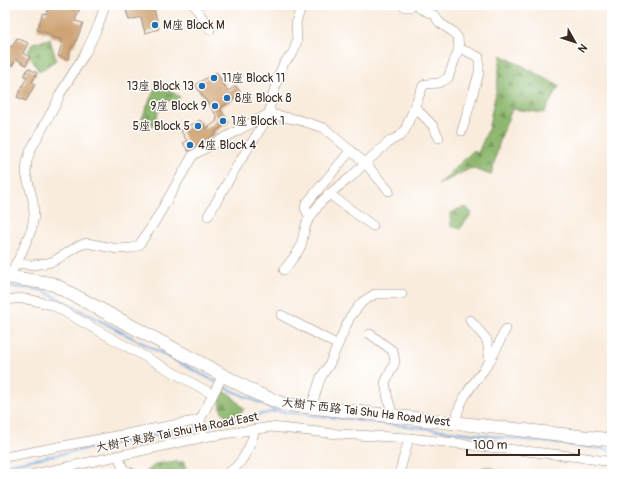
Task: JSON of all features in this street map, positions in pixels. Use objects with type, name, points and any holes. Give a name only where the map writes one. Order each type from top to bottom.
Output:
[{"type":"street","points":[[194,5],[210,30]]},
{"type":"street","points":[[208,216],[238,164],[270,114],[270,105],[279,74],[284,63],[293,52],[297,41],[296,22],[302,5]]},
{"type":"street","points":[[284,270],[291,263],[301,246],[305,227],[321,202],[351,178],[365,163],[390,141],[400,136],[405,130],[423,86],[426,84],[439,83],[448,78],[459,48],[458,38],[452,30],[440,23],[434,15],[421,9],[417,5]]},
{"type":"street","points":[[7,276],[16,263],[32,228],[34,215],[33,201],[26,173],[27,161],[31,149],[60,94],[86,52],[99,24],[103,6]]},
{"type":"street","points":[[459,48],[479,57],[480,65],[462,131]]},
{"type":"street","points":[[414,106],[433,126],[439,138]]},
{"type":"street","points":[[16,263],[32,265],[54,261],[87,242],[118,249],[132,248],[139,245],[154,223],[193,155],[270,114],[299,120],[324,128],[365,163],[388,191]]},
{"type":"street","points":[[310,218],[305,208],[306,204],[351,150]]},
{"type":"street","points":[[331,193],[332,196],[373,226]]},
{"type":"street","name":"大樹下西路 Tai Shu Ha Road West","points":[[7,276],[53,284],[258,394],[283,404],[612,440]]},
{"type":"street","points":[[311,407],[321,377],[329,366],[350,317],[362,302],[375,294],[402,294]]},
{"type":"street","points":[[5,302],[9,300],[23,299],[52,305],[212,394]]},
{"type":"street","points":[[281,315],[338,345]]},
{"type":"street","points":[[470,320],[477,326],[487,340],[490,360]]},
{"type":"street","points":[[456,423],[458,409],[467,393],[490,360],[506,328]]},
{"type":"street","points":[[370,334],[393,351],[395,362],[385,382],[393,416]]},
{"type":"street","points":[[204,436],[200,422],[212,394],[223,375]]},
{"type":"street","points":[[5,456],[200,422]]},
{"type":"street","name":"大樹下東路 Tai Shu Ha Road East","points":[[34,474],[204,436],[271,427],[338,434],[408,438],[579,456],[612,462]]},
{"type":"street","points":[[226,474],[240,462],[251,443],[254,429]]},
{"type":"street","points":[[399,474],[408,438]]},
{"type":"street","points":[[118,455],[123,469],[134,474]]},
{"type":"green space","points":[[50,39],[56,60],[39,72],[28,52],[33,43]]},
{"type":"green space","points":[[501,55],[559,86],[544,113],[512,109],[501,137],[491,175],[471,168],[438,185],[473,151],[478,153],[488,130],[496,92]]},
{"type":"green space","points":[[155,88],[168,89],[180,97],[176,102],[162,100],[154,125],[138,127]]},
{"type":"green space","points":[[466,207],[472,213],[460,229],[451,226],[450,214],[458,209]]},
{"type":"green space","points":[[219,389],[231,395],[244,409],[240,414],[227,417],[221,410],[220,400],[215,396]]},
{"type":"green space","points":[[184,462],[186,470],[177,473],[146,472],[156,464]]},
{"type":"green space","points":[[485,467],[492,467],[498,474],[473,474],[473,472]]},
{"type":"building","points":[[49,5],[58,5],[69,8],[70,5],[81,5],[75,21],[83,23],[74,46],[72,46],[68,59],[58,56],[63,40],[51,37],[51,34],[37,30],[43,13],[46,14]]},
{"type":"building","points":[[142,5],[153,5],[159,29],[145,33],[141,17],[129,20],[126,10],[142,7]]},
{"type":"building","points":[[17,38],[28,43],[23,53],[30,57],[26,65],[16,59],[12,66],[5,63],[10,46],[12,47]]},
{"type":"building","points":[[28,68],[37,73],[32,82],[35,84],[26,101],[17,97],[27,77],[24,76]]},
{"type":"building","points":[[216,72],[228,91],[236,86],[242,94],[220,108],[229,122],[215,132],[216,134],[188,151],[183,143],[187,141],[181,131],[200,120],[206,129],[217,121],[216,119],[218,118],[195,85]]},
{"type":"waterway","points":[[5,286],[42,290],[216,382]]},
{"type":"waterway","points":[[220,385],[277,411],[612,450]]},
{"type":"waterway","points":[[204,426],[277,411]]},
{"type":"waterway","points":[[5,465],[198,427]]},
{"type":"place","name":"M座 Block M","points":[[155,25]]},
{"type":"place","name":"11座 Block 11","points":[[214,78]]},
{"type":"place","name":"13座 Block 13","points":[[202,86]]},
{"type":"place","name":"8座 Block 8","points":[[227,98]]},
{"type":"place","name":"9座 Block 9","points":[[215,106]]},
{"type":"place","name":"1座 Block 1","points":[[223,121]]},
{"type":"place","name":"5座 Block 5","points":[[198,126]]},
{"type":"place","name":"4座 Block 4","points":[[190,145]]}]
